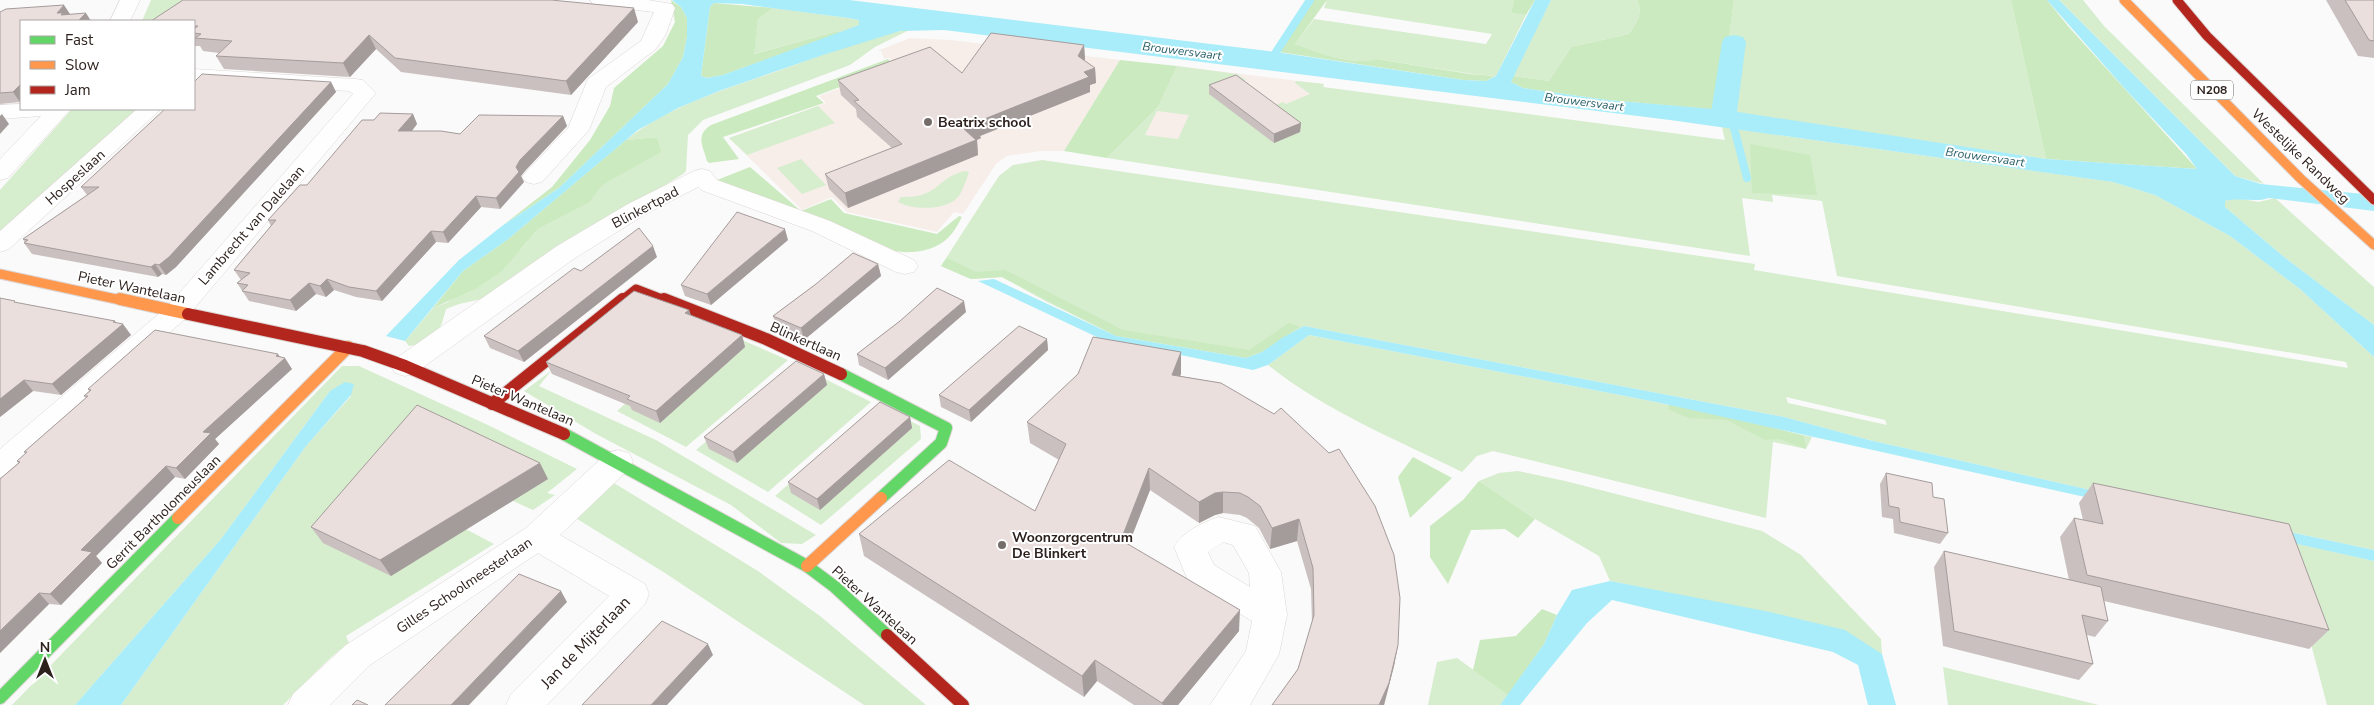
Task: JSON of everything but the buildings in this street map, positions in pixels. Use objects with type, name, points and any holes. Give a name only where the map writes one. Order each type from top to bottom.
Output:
[{"type":"street","points":[[120,20],[130,0]]},
{"type":"street","points":[[534,177],[578,130],[596,84],[648,45],[656,34],[665,8],[600,0]]},
{"type":"street","name":"Westelijke Randweg","points":[[2124,0],[2301,179],[2374,246]]},
{"type":"street","name":"Westelijke Randweg","points":[[2177,0],[2207,36],[2374,200]]},
{"type":"street","name":"Lambrecht van Dalelaan","points":[[0,466],[176,312],[365,93],[355,85],[285,79],[195,75]]},
{"type":"street","points":[[0,112],[29,110]]},
{"type":"street","points":[[0,173],[59,110]]},
{"type":"street","name":"Hospeslaan","points":[[0,244],[149,110]]},
{"type":"street","name":"Blinkertpad","points":[[405,366],[566,252],[637,209],[702,176],[709,185],[822,226],[905,266]]},
{"type":"street","name":"Pieter Wantelaan","points":[[0,274],[348,347],[405,366],[574,438],[806,566],[834,587],[963,705]]},
{"type":"street","name":"Blinkertlaan","points":[[492,404],[636,289],[715,318],[801,354],[885,395],[946,428],[941,443],[806,566]]},
{"type":"street","name":"Gerrit Bartholomeuslaan","points":[[0,698],[348,347]]},
{"type":"street","name":"Gilles Schoolmeesterlaan","points":[[306,705],[358,655],[537,537],[618,461]]},
{"type":"street","name":"Jan de Mijterlaan","points":[[524,705],[633,594],[537,537]]},
{"type":"street","points":[[1228,705],[1238,694],[1262,654],[1270,615]]},
{"type":"shaded area","name":"Beatrix school","points":[[910,38],[951,40],[1120,60],[1064,151],[1040,151],[1007,156],[996,164],[963,214],[954,212],[937,232],[847,212],[832,197],[802,210],[729,138],[826,103],[819,96],[900,66],[889,58],[884,59],[881,51],[877,51]]},
{"type":"shaded area","points":[[1177,66],[1324,84],[1298,157],[1145,135]]},
{"type":"green space","points":[[151,0],[201,0],[186,20],[142,20]]},
{"type":"green space","points":[[671,0],[681,7],[687,18],[687,37],[683,57],[668,84],[559,188],[502,226],[552,187],[590,140],[610,106],[614,88],[663,46],[675,22]]},
{"type":"green space","points":[[1314,0],[1327,0],[1295,44],[1325,55],[1346,60],[1366,61],[1376,59],[1470,74],[1495,76],[1486,81],[1463,80],[1279,52]]},
{"type":"green space","points":[[1327,0],[1514,0],[1511,13],[1526,15],[1496,76],[1376,59],[1366,61],[1345,60],[1324,55],[1295,44],[1314,19],[1486,44],[1492,34],[1324,8]]},
{"type":"green space","points":[[1514,0],[1535,0],[1526,15],[1511,13]]},
{"type":"green space","points":[[1551,0],[1637,0],[1640,10],[1629,34],[1571,47],[1549,81],[1513,76]]},
{"type":"green space","points":[[1637,0],[1734,0],[1720,110],[1607,100],[1523,88],[1511,82],[1513,76],[1549,81],[1571,47],[1629,34],[1640,10]]},
{"type":"green space","points":[[1734,0],[2011,0],[2046,159],[1720,110]]},
{"type":"green space","points":[[2011,0],[2047,0],[2068,26],[2197,169],[2046,159]]},
{"type":"green space","points":[[2059,0],[2083,0],[2104,26],[2264,184],[2235,176]]},
{"type":"green space","points":[[714,3],[773,8],[758,19],[754,54],[838,31],[843,32],[723,75],[707,78],[701,76],[710,7]]},
{"type":"green space","points":[[773,8],[859,20],[859,25],[843,32],[838,31],[753,54],[758,19]]},
{"type":"green space","points":[[911,29],[875,47],[850,65],[703,120],[688,135],[686,171],[683,174],[482,299],[446,309],[439,331],[431,340],[409,346],[405,341],[433,308],[448,302],[522,248],[538,229],[589,203],[601,185],[662,152],[657,137],[626,140],[644,127],[683,106],[724,90],[863,41]]},
{"type":"green space","points":[[888,59],[895,66],[816,96],[824,103],[723,137],[739,159],[709,163],[707,161],[701,141],[703,133],[711,125]]},
{"type":"green space","points":[[1120,60],[1177,66],[1158,107],[1107,158],[1064,151]]},
{"type":"green space","points":[[1177,66],[1237,74],[1246,80],[1235,84],[1268,108],[1283,102],[1286,104],[1310,94],[1295,83],[1296,81],[1324,84],[1323,87],[1725,140],[1722,127],[2113,182],[2155,195],[2230,236],[2300,289],[2374,357],[2374,550],[2086,489],[1869,440],[1784,417],[1304,326],[1262,352],[1116,336],[1047,302],[1002,277],[971,279],[941,266],[999,176],[1013,165],[1042,160],[1755,264],[1754,270],[2348,368],[2346,362],[1837,276],[1822,201],[1772,195],[1773,202],[1742,198],[1750,256],[1107,158],[1158,107]],"holes":[[[1157,111],[1189,115],[1178,139],[1145,135]],[[1786,397],[1885,420],[1887,425],[1788,403]]]},
{"type":"green space","points":[[818,106],[835,123],[747,155],[729,138]]},
{"type":"green space","points":[[71,110],[141,110],[0,236],[0,190]]},
{"type":"green space","points":[[657,137],[662,152],[602,185],[589,203],[538,229],[502,271],[475,289],[433,308],[463,271],[507,240],[626,140]]},
{"type":"green space","points":[[1750,144],[1810,155],[1817,195],[1752,193]]},
{"type":"green space","points":[[801,159],[826,185],[802,194],[777,168]]},
{"type":"green space","points":[[750,167],[801,211],[831,199],[844,213],[937,234],[959,216],[962,217],[950,236],[936,246],[914,252],[891,251],[718,183],[717,180]]},
{"type":"green space","points":[[965,171],[969,172],[959,196],[953,202],[937,207],[920,208],[898,202],[901,197],[924,194],[952,176]]},
{"type":"green space","points":[[2236,198],[2259,202],[2275,198],[2374,287],[2374,325],[2284,257],[2225,207],[2225,201]]},
{"type":"green space","points":[[947,258],[976,272],[1005,270],[1123,330],[1249,350],[1289,323],[1300,327],[1262,352],[1246,358],[1116,336],[1002,277],[971,279],[941,266]]},
{"type":"green space","points":[[712,327],[788,360],[686,447],[617,411]]},
{"type":"green space","points":[[1309,335],[1656,402],[1812,437],[1806,449],[1773,442],[1766,518],[1493,451],[1477,456],[1462,472],[1337,411],[1313,397],[1268,365]]},
{"type":"green space","points":[[797,365],[871,402],[768,492],[696,450]]},
{"type":"green space","points":[[342,366],[359,366],[490,426],[577,469],[547,493],[555,495],[533,510],[495,493],[458,525],[494,544],[346,636],[349,643],[323,665],[283,705],[121,705],[306,446],[351,396],[330,391],[221,539],[75,705],[12,705]]},
{"type":"green space","points":[[551,371],[539,386],[656,440],[816,535],[802,544],[781,543],[731,505],[596,434],[524,391]]},
{"type":"green space","points":[[1670,403],[1723,414],[1804,436],[1806,449],[1779,439],[1765,440],[1727,420],[1688,418],[1668,409]]},
{"type":"green space","points":[[879,405],[920,426],[921,439],[821,525],[775,496]]},
{"type":"green space","points":[[1413,457],[1452,478],[1410,518],[1398,477]]},
{"type":"green space","points":[[1518,471],[1565,481],[1762,531],[1801,555],[1881,639],[1882,654],[1807,621],[1610,581],[1599,556],[1535,519],[1479,481],[1499,473]]},
{"type":"green space","points":[[609,480],[758,571],[820,616],[926,705],[864,705],[665,573],[569,514]]},
{"type":"green space","points":[[1479,481],[1535,519],[1518,538],[1505,529],[1471,530],[1448,584],[1430,557],[1430,526],[1463,500]]},
{"type":"green space","points":[[2271,538],[2374,561],[2374,705],[2327,705],[2311,644]]},
{"type":"green space","points":[[1542,609],[1557,615],[1544,644],[1508,695],[1473,670],[1480,640],[1516,636]]},
{"type":"green space","points":[[1457,658],[1508,695],[1500,705],[1428,705],[1437,662]]},
{"type":"green space","points":[[1943,667],[2099,705],[1948,705]]},
{"type":"water","name":"Brouwersvaart","points":[[672,0],[849,0],[1276,52],[1463,80],[1486,81],[1496,76],[1535,0],[1551,0],[1511,82],[1523,88],[1607,100],[1725,110],[2046,159],[2197,169],[2186,154],[2126,90],[2047,0],[2059,0],[2235,176],[2261,184],[2374,195],[2374,211],[2269,198],[2225,201],[2225,207],[2284,257],[2374,325],[2374,357],[2300,289],[2230,236],[2155,195],[2113,182],[1670,120],[944,30],[900,31],[719,91],[678,108],[638,130],[507,240],[463,271],[405,341],[386,336],[459,260],[502,226],[559,188],[668,84],[683,57],[687,37],[687,18],[681,7]],"holes":[[[714,3],[742,4],[848,18],[859,20],[859,25],[723,75],[707,78],[701,76],[710,7]]]},
{"type":"water","points":[[994,279],[1116,336],[1246,358],[1262,352],[1304,326],[1784,417],[1869,440],[2086,489],[2374,550],[2374,561],[1656,402],[1309,335],[1268,365],[1253,370],[1099,338],[978,281]]},
{"type":"water","points":[[345,382],[354,384],[351,395],[306,446],[121,705],[75,705],[221,539],[330,391]]},
{"type":"water","points":[[1610,581],[1770,612],[1845,630],[1882,654],[1896,705],[1868,705],[1858,665],[1833,652],[1612,600],[1587,623],[1520,705],[1500,705],[1544,644],[1557,615],[1572,590]]},
{"type":"waterway","points":[[1276,52],[1310,0]]},
{"type":"waterway","points":[[1723,119],[1734,42]]},
{"type":"waterway","points":[[1732,120],[1747,178]]},
{"type":"traffic: fast","points":[[841,374],[946,428],[941,443],[881,498]]},
{"type":"traffic: fast","points":[[564,434],[807,566],[835,587],[887,635]]},
{"type":"traffic: fast","points":[[0,698],[178,518]]},
{"type":"traffic: slow","points":[[2124,0],[2301,179],[2374,245]]},
{"type":"traffic: slow","points":[[0,274],[188,314]]},
{"type":"traffic: slow","points":[[178,518],[348,347]]},
{"type":"traffic: slow","points":[[807,566],[881,498]]},
{"type":"traffic: jam","points":[[2177,0],[2207,36],[2374,200]]},
{"type":"traffic: jam","points":[[492,404],[636,289],[766,339],[841,374]]},
{"type":"traffic: jam","points":[[188,314],[363,351],[405,366],[564,434]]},
{"type":"traffic: jam","points":[[887,635],[963,705]]},
{"type":"place","name":"Beatrix school","points":[[928,122]]},
{"type":"place","name":"Woonzorgcentrum De Blinkert","points":[[1002,545]]}]
